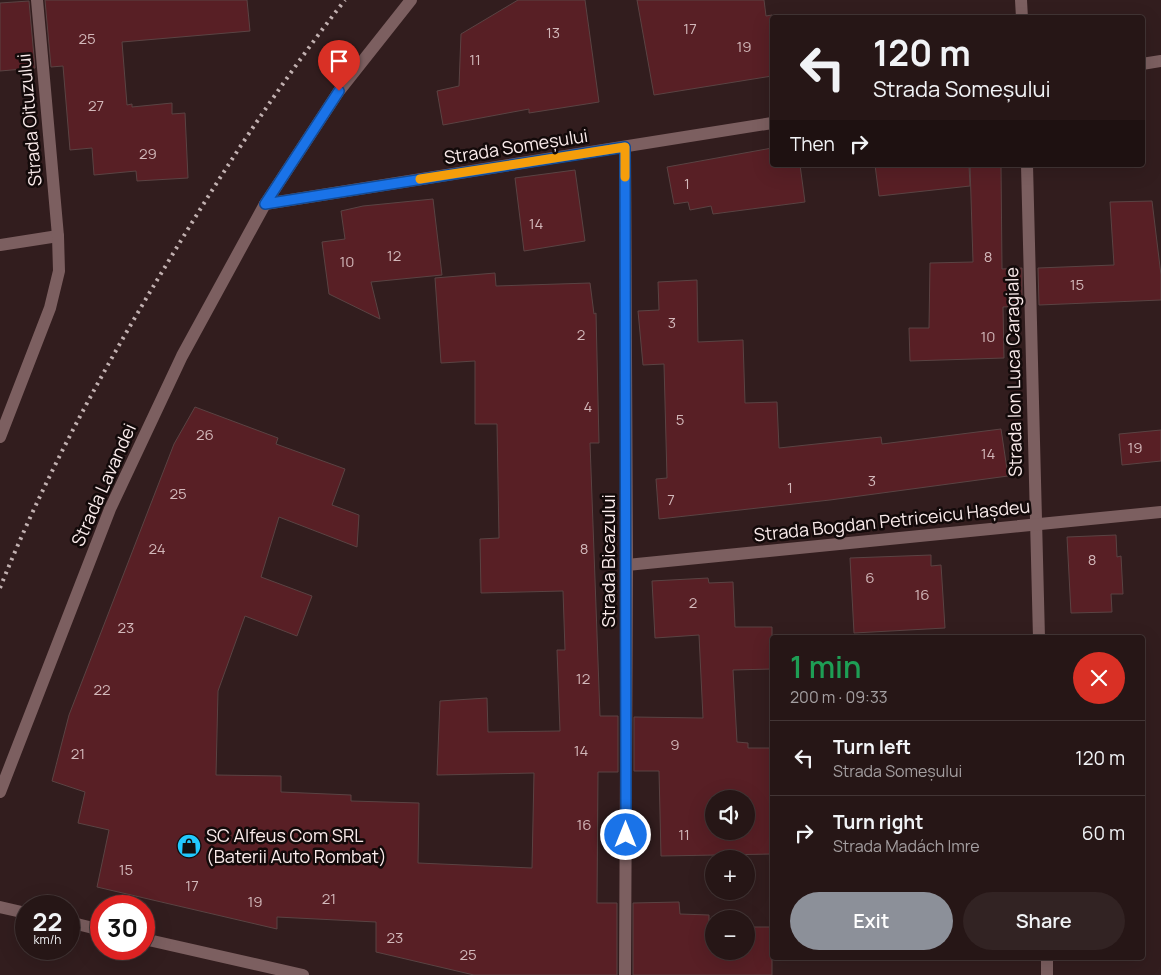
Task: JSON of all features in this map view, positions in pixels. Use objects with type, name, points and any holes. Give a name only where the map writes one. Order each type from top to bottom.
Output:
[{"type":"street","name":"Strada Oituzului","points":[[0,436],[50,308],[59,271],[58,236],[37,0]]},
{"type":"street","name":"Strada Lavandei","points":[[0,792],[110,509],[182,356],[265,204],[339,91],[411,0]]},
{"type":"street","points":[[1021,0],[1022,15]]},
{"type":"street","points":[[1145,64],[1161,61]]},
{"type":"street","name":"Strada Someșului","points":[[265,204],[770,124]]},
{"type":"street","name":"Strada Bicazului","points":[[625,147],[627,565],[625,975]]},
{"type":"street","name":"Strada Ion Luca Caragiale","points":[[1027,167],[1039,635]]},
{"type":"street","points":[[0,245],[58,236]]},
{"type":"street","name":"Strada Bogdan Petriceicu Hașdeu","points":[[627,565],[1161,512]]},
{"type":"street","points":[[0,907],[15,910]]},
{"type":"street","points":[[155,942],[280,972],[302,975]]},
{"type":"street","points":[[1047,960],[1047,975]]},
{"type":"building","points":[[45,0],[247,0],[250,31],[122,42],[127,105],[132,104],[132,107],[172,103],[172,114],[185,113],[188,178],[137,181],[136,171],[94,175],[92,148],[70,150],[63,66],[51,67]]},
{"type":"building","points":[[518,0],[585,0],[599,102],[529,113],[529,109],[443,125],[437,91],[459,86],[461,34]]},
{"type":"building","points":[[637,0],[764,0],[766,16],[770,15],[770,76],[654,95]]},
{"type":"building","points":[[29,1],[35,68],[0,71],[0,3]]},
{"type":"building","points":[[770,148],[770,167],[800,167],[805,202],[713,214],[711,206],[690,210],[688,202],[674,204],[667,167]]},
{"type":"building","points":[[875,167],[969,167],[970,186],[879,196]]},
{"type":"building","points":[[970,167],[1001,167],[1002,269],[1022,268],[1022,306],[1003,307],[1004,358],[910,361],[909,328],[929,328],[930,263],[973,262]]},
{"type":"building","points":[[575,170],[585,241],[524,251],[515,178]]},
{"type":"building","points":[[433,199],[442,275],[371,282],[380,319],[329,294],[322,242],[345,239],[341,211],[363,206]]},
{"type":"building","points":[[1152,201],[1161,275],[1161,300],[1039,305],[1038,268],[1114,265],[1110,202]]},
{"type":"building","points":[[495,273],[496,286],[590,283],[594,314],[596,313],[599,443],[590,443],[600,716],[618,716],[618,772],[598,772],[597,903],[617,903],[617,975],[474,975],[376,952],[376,922],[277,917],[277,929],[155,901],[155,895],[131,895],[97,887],[109,830],[78,823],[85,792],[52,781],[69,715],[174,444],[195,407],[278,438],[276,444],[345,469],[332,505],[359,515],[357,547],[279,517],[261,577],[312,596],[297,636],[245,616],[218,691],[216,775],[281,776],[281,792],[351,795],[351,801],[419,803],[418,863],[532,868],[534,773],[437,775],[440,701],[487,698],[488,732],[560,731],[557,650],[565,650],[563,591],[481,593],[480,539],[499,538],[497,424],[475,424],[475,361],[441,363],[435,278]]},
{"type":"building","points":[[697,280],[698,342],[743,340],[745,403],[777,402],[779,448],[881,437],[882,444],[1001,429],[1008,476],[830,500],[659,519],[656,479],[667,478],[664,364],[643,365],[638,311],[659,310],[658,282]]},
{"type":"building","points":[[1161,430],[1161,461],[1122,465],[1119,434]]},
{"type":"building","points":[[1116,535],[1117,557],[1121,556],[1123,594],[1111,594],[1112,612],[1071,613],[1067,537]]},
{"type":"building","points":[[931,555],[931,566],[941,565],[945,628],[854,633],[850,558]]},
{"type":"building","points":[[708,578],[709,583],[733,582],[735,627],[772,627],[772,635],[770,635],[770,669],[733,670],[737,742],[748,743],[748,748],[770,748],[770,854],[755,854],[755,850],[705,850],[705,855],[661,856],[659,771],[634,771],[634,717],[703,718],[699,635],[655,638],[652,581]]},
{"type":"building","points":[[679,902],[680,914],[705,915],[705,960],[755,960],[755,927],[770,927],[772,975],[633,975],[633,903]]},
{"type":"railway","points":[[0,588],[56,463],[99,381],[145,301],[188,228],[252,128],[345,0]]},
{"type":"slow traffic","points":[[420,179],[625,147],[625,177]]},
{"type":"place","name":"SC Alfeus Com SRL (Baterii Auto Rombat)","points":[[189,846]]},
{"type":"route","points":[[339,91],[265,204],[625,147],[626,835]]}]
